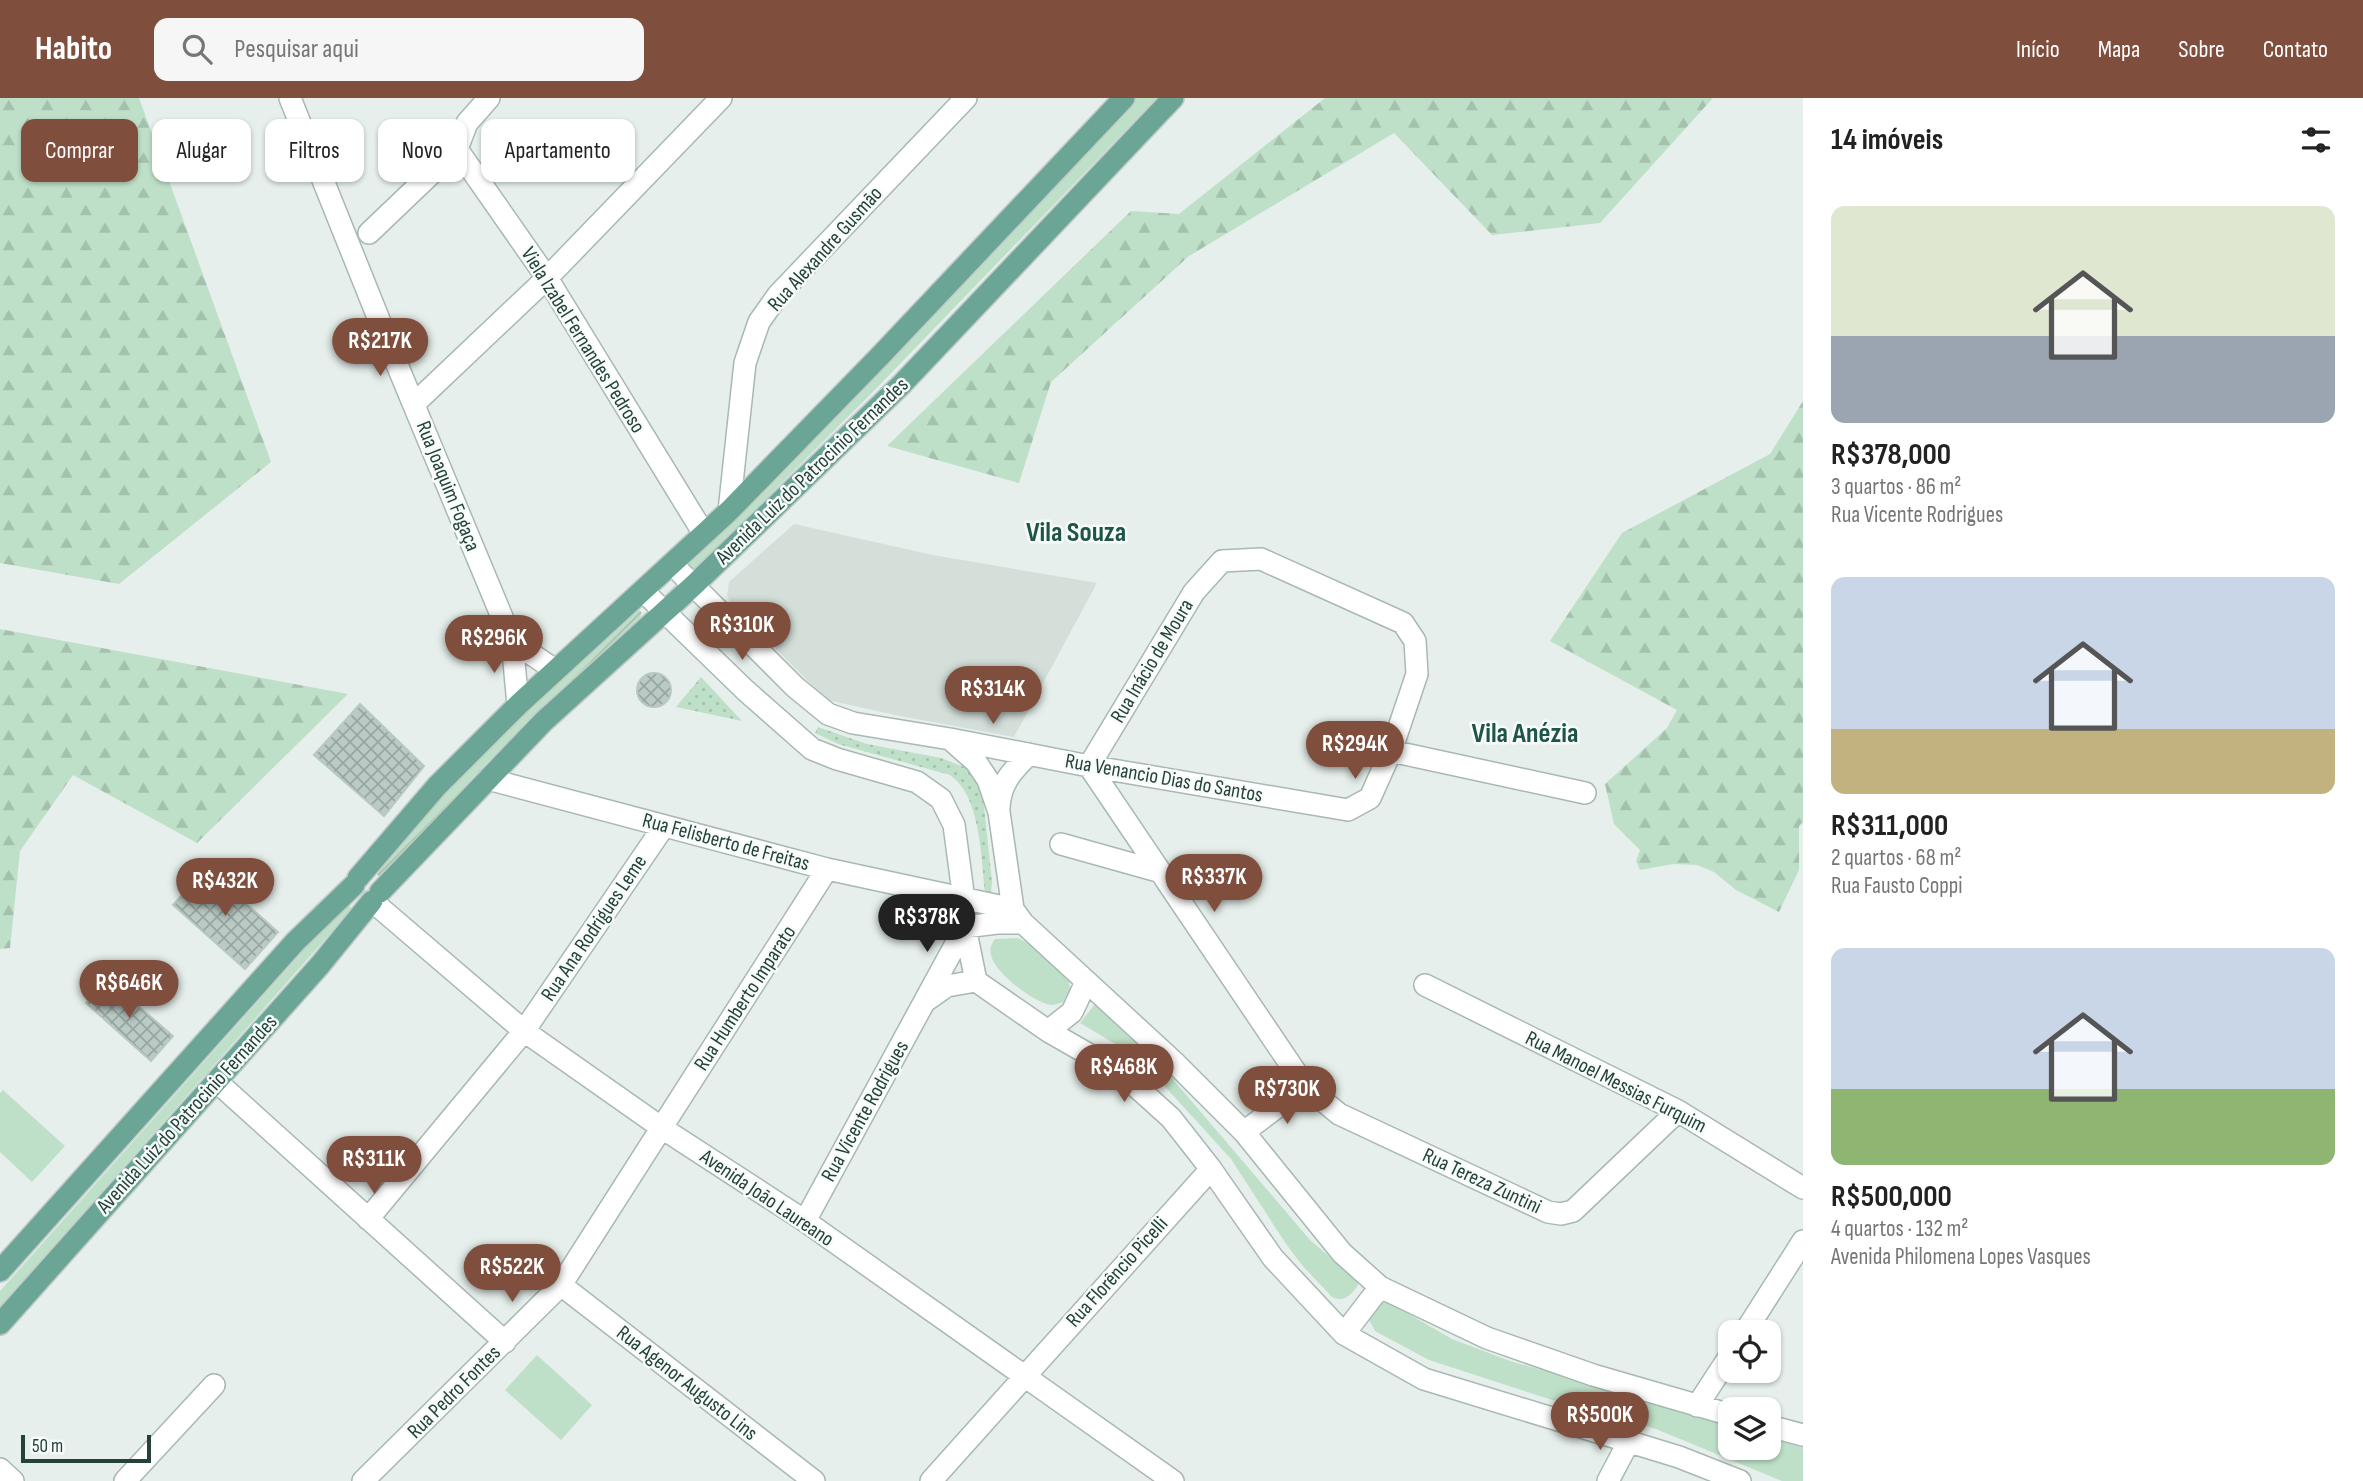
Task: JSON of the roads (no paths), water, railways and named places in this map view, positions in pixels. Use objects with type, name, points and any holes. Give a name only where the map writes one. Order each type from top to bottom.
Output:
[{"type":"main road","name":"Avenida Luiz do Patrocinio Fernandes","points":[[0,1272],[295,942],[356,881],[437,786],[555,670],[729,511],[1124,98]]},
{"type":"main road","name":"Avenida Luiz do Patrocinio Fernandes","points":[[0,1324],[320,965],[376,897],[488,779],[544,721],[694,585],[902,384],[1173,98]]},
{"type":"main road","points":[[356,881],[363,876],[372,876],[379,883],[376,897]]},
{"type":"street","name":"Rua Joaquim Fogaça","points":[[290,98],[512,641],[518,705]]},
{"type":"street","points":[[467,123],[489,98]]},
{"type":"street","points":[[414,404],[547,278],[721,98]]},
{"type":"street","name":"Rua Alexandre Gusmão","points":[[729,511],[745,363],[759,322],[778,295],[966,98]]},
{"type":"street","name":"Viela Izabel Fernandes Pedroso","points":[[467,163],[547,278],[704,534]]},
{"type":"street","points":[[369,233],[422,182]]},
{"type":"street","name":"Rua Venancio Dias do Santos","points":[[672,564],[770,663],[828,715],[853,723],[1348,810],[1370,798],[1391,751],[1417,674],[1415,641],[1403,623],[1261,559],[1222,561]]},
{"type":"street","name":"Rua Inácio de Moura","points":[[1089,766],[1194,592],[1222,561]]},
{"type":"street","points":[[643,591],[745,690],[812,749],[917,782],[941,799],[954,825],[965,927],[976,981],[1048,1031],[1121,1073],[1171,1118],[1211,1169],[1273,1258],[1344,1334],[1424,1379],[1679,1457],[1740,1481]]},
{"type":"street","points":[[512,641],[555,670]]},
{"type":"street","points":[[745,690],[770,663]]},
{"type":"street","points":[[950,739],[976,762],[988,780],[999,812],[1018,916],[1174,1062],[1244,1132],[1342,1253],[1380,1287],[1487,1338],[1593,1375],[1718,1412]]},
{"type":"street","points":[[1391,751],[1585,793]]},
{"type":"street","points":[[999,812],[1000,793],[1007,777],[1029,754]]},
{"type":"street","name":"Rua Tereza Zuntini","points":[[1089,766],[1305,1086],[1339,1114],[1548,1212],[1561,1214],[1573,1211],[1678,1111]]},
{"type":"street","name":"Rua Felisberto de Freitas","points":[[488,779],[827,869],[964,900],[1018,916]]},
{"type":"street","name":"Rua Ana Rodrigues Leme","points":[[368,1219],[524,1031],[663,826]]},
{"type":"street","points":[[1061,844],[1161,872]]},
{"type":"street","name":"Rua Humberto Imparato","points":[[662,1128],[827,869]]},
{"type":"street","name":"Avenida João Laureano","points":[[376,897],[524,1031],[662,1128],[805,1221],[1173,1481]]},
{"type":"street","points":[[965,927],[997,923],[1018,916]]},
{"type":"street","name":"Rua Vicente Rodrigues","points":[[805,1221],[965,927]]},
{"type":"street","points":[[925,1001],[947,986],[976,981]]},
{"type":"street","points":[[1048,1031],[1072,1012],[1086,982]]},
{"type":"street","name":"Rua Manoel Messias Furquim","points":[[1425,985],[1678,1111],[1803,1188]]},
{"type":"street","points":[[216,1081],[505,1342]]},
{"type":"street","points":[[1244,1132],[1305,1086]]},
{"type":"street","name":"Rua Pedro Fontes","points":[[363,1481],[561,1285],[662,1128]]},
{"type":"street","name":"Rua Florêncio Picelli","points":[[931,1481],[1211,1169]]},
{"type":"street","points":[[1753,1320],[1803,1241]]},
{"type":"street","name":"Rua Agenor Augusto Lins","points":[[561,1285],[814,1481]]},
{"type":"street","points":[[1344,1334],[1380,1287]]},
{"type":"street","points":[[1697,1406],[1718,1373]]},
{"type":"street","points":[[125,1481],[214,1385]]},
{"type":"street","points":[[1781,1429],[1803,1435]]},
{"type":"street","points":[[1608,1481],[1628,1443]]},
{"type":"street","points":[[0,1469],[13,1481]]},
{"type":"district","name":"Vila Souza","points":[[1076,532]]},
{"type":"district","name":"Vila Anézia","points":[[1525,733]]}]
